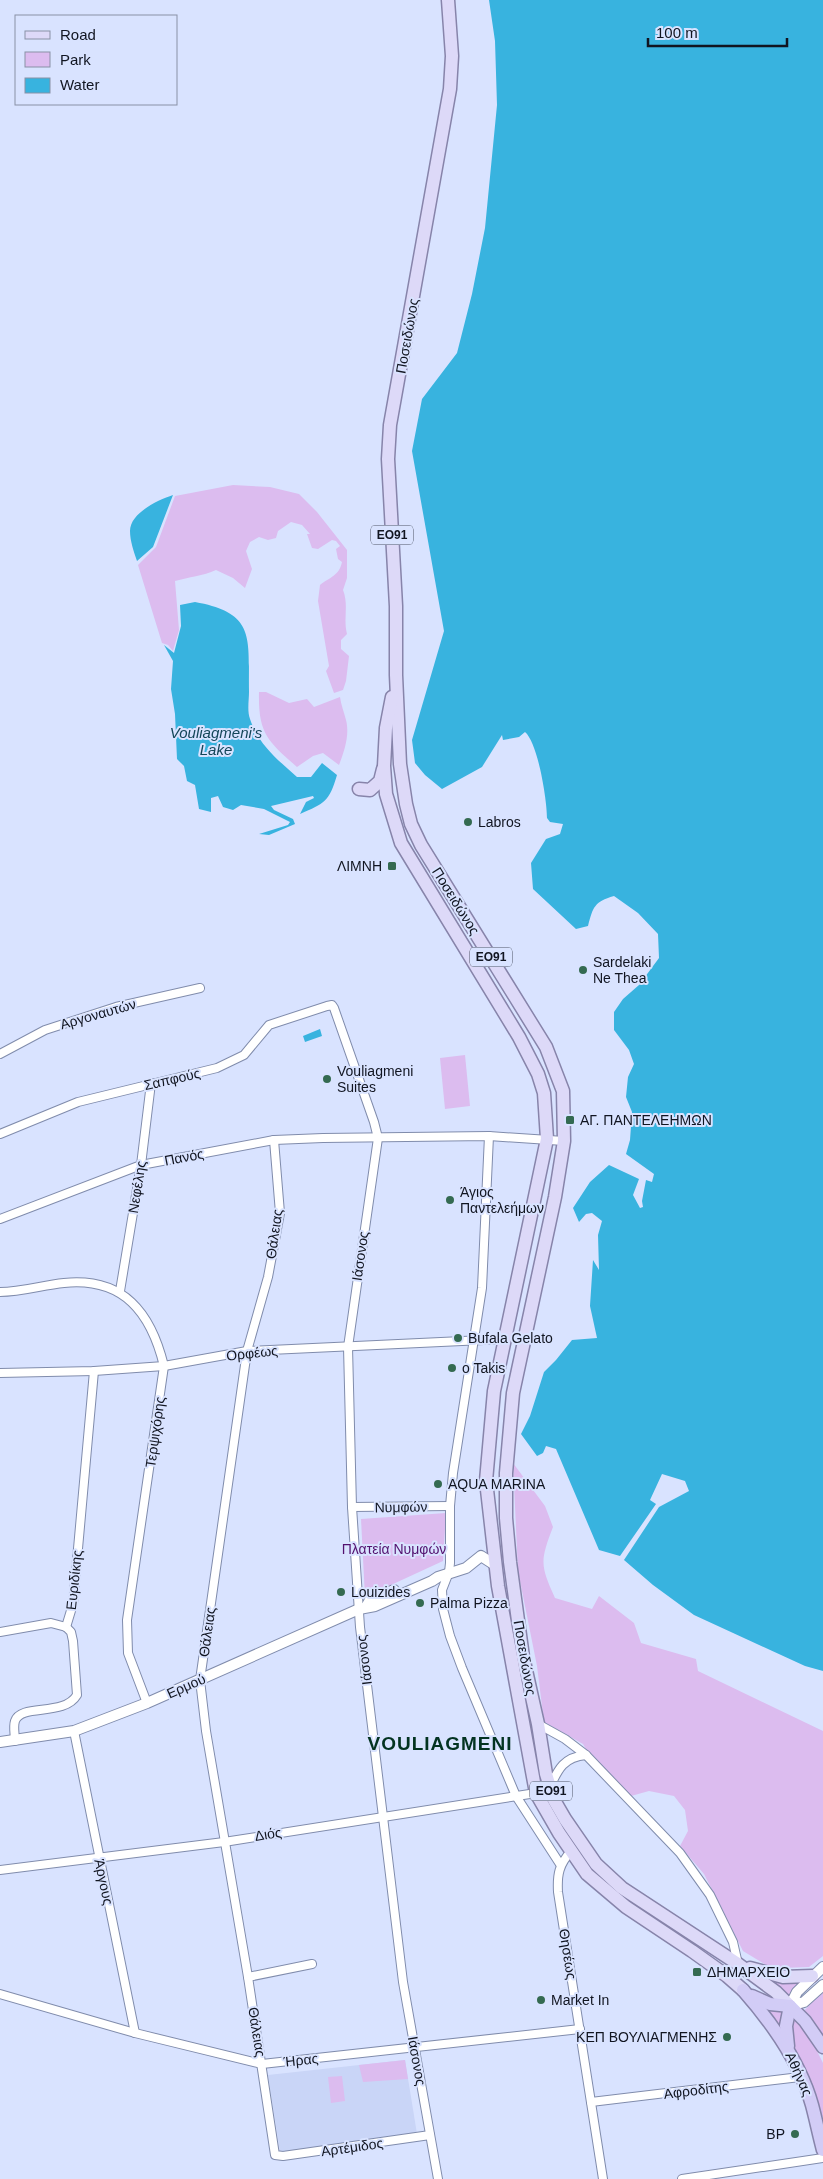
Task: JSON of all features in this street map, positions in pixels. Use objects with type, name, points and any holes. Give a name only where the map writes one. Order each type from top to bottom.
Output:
[{"type":"highway","name":"Ποσειδώνος","points":[[743,1990],[757,2006]]},
{"type":"highway","points":[[743,1990],[762,2001],[790,2006],[786,2026],[790,2054]]},
{"type":"highway","name":"Αθήνας","points":[[757,2006],[790,2054],[812,2104],[823,2150]]},
{"type":"highway","name":"ΕΟ91","points":[[790,2006],[805,2021],[823,2047]]},
{"type":"main road","name":"Ποσειδώνος","points":[[448,0],[452,56],[450,89],[390,425],[388,459],[396,606],[396,675],[401,774],[407,811],[421,845],[546,1047],[562,1091],[564,1141],[555,1197],[524,1340],[510,1420],[506,1518],[523,1656],[550,1787],[564,1819],[596,1864],[635,1897],[738,1964],[776,1992],[790,2006]]},
{"type":"main road","name":"Ποσειδώνος","points":[[396,675],[386,728],[384,766],[386,794],[391,812],[407,854],[530,1056],[544,1094],[547,1139],[494,1391],[486,1481],[495,1564],[536,1793],[587,1874],[615,1898],[692,1950],[743,1990]]},
{"type":"main road","points":[[359,789],[370,790],[377,784],[384,766]]},
{"type":"main road","points":[[391,812],[407,811]]},
{"type":"main road","points":[[738,1964],[783,1977],[812,1976]]},
{"type":"street","name":"Αργοναυτών","points":[[0,1054],[45,1030],[116,1007],[200,988]]},
{"type":"street","name":"Σαπφούς","points":[[0,1134],[78,1102],[218,1068],[244,1055],[269,1025],[332,1006],[378,1138]]},
{"type":"street","name":"Νεφέλης","points":[[120,1291],[142,1165],[151,1083]]},
{"type":"street","points":[[378,1138],[489,1136],[564,1141]]},
{"type":"street","points":[[489,1136],[482,1288],[475,1341],[458,1437],[450,1506],[449,1572],[442,1590],[443,1609],[450,1636],[516,1796],[560,1864],[571,1851]]},
{"type":"street","name":"Πανός","points":[[0,1219],[142,1165],[274,1140],[378,1138]]},
{"type":"street","name":"Ιάσονος","points":[[378,1138],[348,1347],[352,1507],[383,1816],[403,1982],[438,2179]]},
{"type":"street","name":"Θάλειας","points":[[274,1140],[280,1213],[268,1277],[247,1351],[200,1680],[206,1731],[248,1977],[275,2155]]},
{"type":"street","points":[[0,1292],[33,1289],[65,1283],[90,1283],[120,1291]]},
{"type":"street","name":"Τερψιχόρης","points":[[120,1291],[148,1321],[159,1346],[164,1366],[127,1620],[128,1653],[147,1703]]},
{"type":"street","name":"Ορφέως","points":[[0,1373],[94,1371],[164,1366],[247,1351],[505,1339]]},
{"type":"street","name":"Ευριδίκης","points":[[15,1741],[15,1721],[18,1717],[24,1713],[65,1706],[72,1702],[77,1695],[78,1686],[73,1641],[71,1632],[66,1627],[73,1604],[94,1371]]},
{"type":"street","name":"Νυμφών","points":[[352,1507],[450,1506]]},
{"type":"street","name":"Ερμού","points":[[0,1742],[74,1731],[147,1703],[362,1608],[375,1606],[432,1581],[438,1576],[466,1568],[470,1564],[510,1562]]},
{"type":"street","points":[[0,1632],[51,1623],[66,1627]]},
{"type":"street","points":[[538,1724],[566,1739],[586,1755],[680,1853],[698,1875],[710,1895],[733,1942],[738,1964]]},
{"type":"street","name":"Άργους","points":[[74,1731],[135,2033]]},
{"type":"street","points":[[550,1787],[562,1764],[577,1756],[586,1755]]},
{"type":"street","name":"Διός","points":[[0,1870],[224,1842],[536,1793]]},
{"type":"street","name":"Θησέως","points":[[560,1864],[557,1876],[558,1892],[603,2179]]},
{"type":"street","points":[[248,1977],[312,1964]]},
{"type":"street","points":[[790,2006],[797,1992],[823,1967]]},
{"type":"street","points":[[790,2006],[804,2002],[823,1985]]},
{"type":"street","name":"Ήρας","points":[[0,1994],[135,2033],[262,2064],[580,2028]]},
{"type":"street","name":"Αφροδίτης","points":[[590,2102],[800,2077]]},
{"type":"street","name":"Αρτέμιδος","points":[[275,2155],[283,2156],[430,2135]]},
{"type":"street","points":[[682,2179],[823,2158]]},
{"type":"shaded area","points":[[405,2060],[417,2134],[280,2152],[268,2075]]},
{"type":"green space","points":[[233,485],[270,487],[299,494],[317,512],[347,550],[347,578],[343,590],[346,601],[347,634],[341,640],[341,649],[349,656],[343,690],[334,693],[326,671],[329,666],[318,601],[320,585],[334,576],[341,567],[342,562],[338,559],[336,549],[340,546],[336,541],[332,540],[318,549],[312,548],[307,534],[310,534],[302,525],[291,522],[278,531],[276,538],[268,540],[259,537],[250,542],[246,551],[252,569],[245,588],[233,578],[216,570],[175,581],[179,630],[173,651],[168,645],[162,643],[138,565],[156,547],[175,496]]},
{"type":"green space","points":[[259,692],[266,692],[289,703],[307,699],[314,707],[340,697],[346,720],[347,737],[339,765],[323,753],[313,756],[297,767],[287,758],[272,743],[263,727],[260,718]]},
{"type":"green space","points":[[465,1055],[470,1106],[445,1109],[440,1058]]},
{"type":"green space","points":[[513,1463],[545,1506],[553,1527],[544,1556],[544,1570],[555,1598],[592,1609],[599,1596],[634,1623],[641,1643],[696,1659],[698,1671],[823,1731],[823,1956],[809,1967],[781,1968],[766,1965],[743,1951],[704,1874],[680,1846],[688,1831],[685,1810],[674,1796],[649,1791],[631,1796],[594,1763],[583,1744],[544,1722],[537,1666],[518,1571]]},
{"type":"green space","name":"Πλατεία Νυμφών","points":[[446,1513],[443,1561],[365,1597],[361,1519]]},
{"type":"green space","points":[[766,1979],[804,1980],[789,1996]]},
{"type":"green space","points":[[823,1990],[823,2037],[816,2024],[803,2012]]},
{"type":"green space","points":[[762,2005],[783,2009],[780,2026]]},
{"type":"green space","points":[[791,2017],[809,2035],[823,2063],[823,2118],[791,2044]]},
{"type":"green space","points":[[405,2060],[408,2079],[363,2082],[359,2065]]},
{"type":"green space","points":[[342,2076],[345,2101],[331,2103],[328,2077]]},
{"type":"water","points":[[489,0],[823,0],[823,1671],[805,1666],[694,1615],[653,1585],[624,1560],[659,1507],[689,1491],[685,1481],[662,1474],[650,1500],[656,1504],[620,1556],[599,1550],[556,1449],[546,1446],[543,1453],[537,1456],[521,1434],[530,1416],[544,1372],[572,1340],[597,1338],[590,1306],[593,1260],[599,1270],[598,1235],[602,1221],[592,1213],[586,1214],[579,1222],[573,1208],[590,1182],[609,1165],[639,1179],[633,1195],[640,1208],[643,1207],[642,1201],[646,1180],[652,1182],[654,1174],[626,1154],[630,1140],[632,1112],[626,1097],[628,1077],[634,1064],[629,1050],[614,1030],[614,1012],[623,999],[639,985],[659,958],[658,934],[638,913],[614,896],[595,906],[588,926],[576,929],[533,889],[531,863],[546,839],[560,834],[563,824],[550,822],[547,818],[538,759],[530,738],[525,732],[519,737],[503,740],[502,735],[482,767],[442,789],[425,775],[415,763],[412,740],[444,631],[412,451],[422,399],[457,353],[472,294],[485,228],[497,105],[495,41]]},
{"type":"water","points":[[173,495],[153,547],[137,561],[132,546],[131,524],[146,508]]},
{"type":"water","name":"Vouliagmeni's Lake","points":[[195,602],[229,613],[239,621],[245,631],[249,657],[249,716],[263,744],[297,777],[311,777],[322,763],[337,775],[331,791],[325,800],[321,804],[300,814],[306,802],[314,798],[313,796],[271,806],[274,810],[293,819],[295,824],[269,835],[259,834],[288,825],[290,822],[264,809],[241,805],[233,810],[223,807],[218,796],[211,798],[211,812],[199,809],[195,785],[187,781],[184,766],[177,759],[175,714],[171,689],[173,661],[164,645],[174,653],[181,626],[180,605]]},
{"type":"water","points":[[320,1029],[322,1036],[305,1042],[303,1036]]},
{"type":"place","name":"Labros","points":[[468,822]]},
{"type":"place","name":"ΛΙΜΝΗ","points":[[392,866]]},
{"type":"place","name":"Sardelaki Ne Thea","points":[[583,970]]},
{"type":"place","name":"Vouliagmeni Suites","points":[[327,1079]]},
{"type":"place","name":"ΑΓ. ΠΑΝΤΕΛΕΗΜΩΝ","points":[[570,1120]]},
{"type":"place","name":"Άγιος Παντελεήμων","points":[[450,1200]]},
{"type":"place","name":"Bufala Gelato","points":[[458,1338]]},
{"type":"place","name":"o Takis","points":[[452,1368]]},
{"type":"place","name":"AQUA MARINA","points":[[438,1484]]},
{"type":"place","name":"Louizides","points":[[341,1592]]},
{"type":"place","name":"Palma Pizza","points":[[420,1603]]},
{"type":"place","name":"ΔΗΜΑΡΧΕΙΟ","points":[[697,1972]]},
{"type":"place","name":"Market In","points":[[541,2000]]},
{"type":"place","name":"ΚΕΠ ΒΟΥΛΙΑΓΜΕΝΗΣ","points":[[727,2037]]},
{"type":"place","name":"BP","points":[[795,2134]]},
{"type":"district","name":"VOULIAGMENI","points":[[440,1743]]}]
